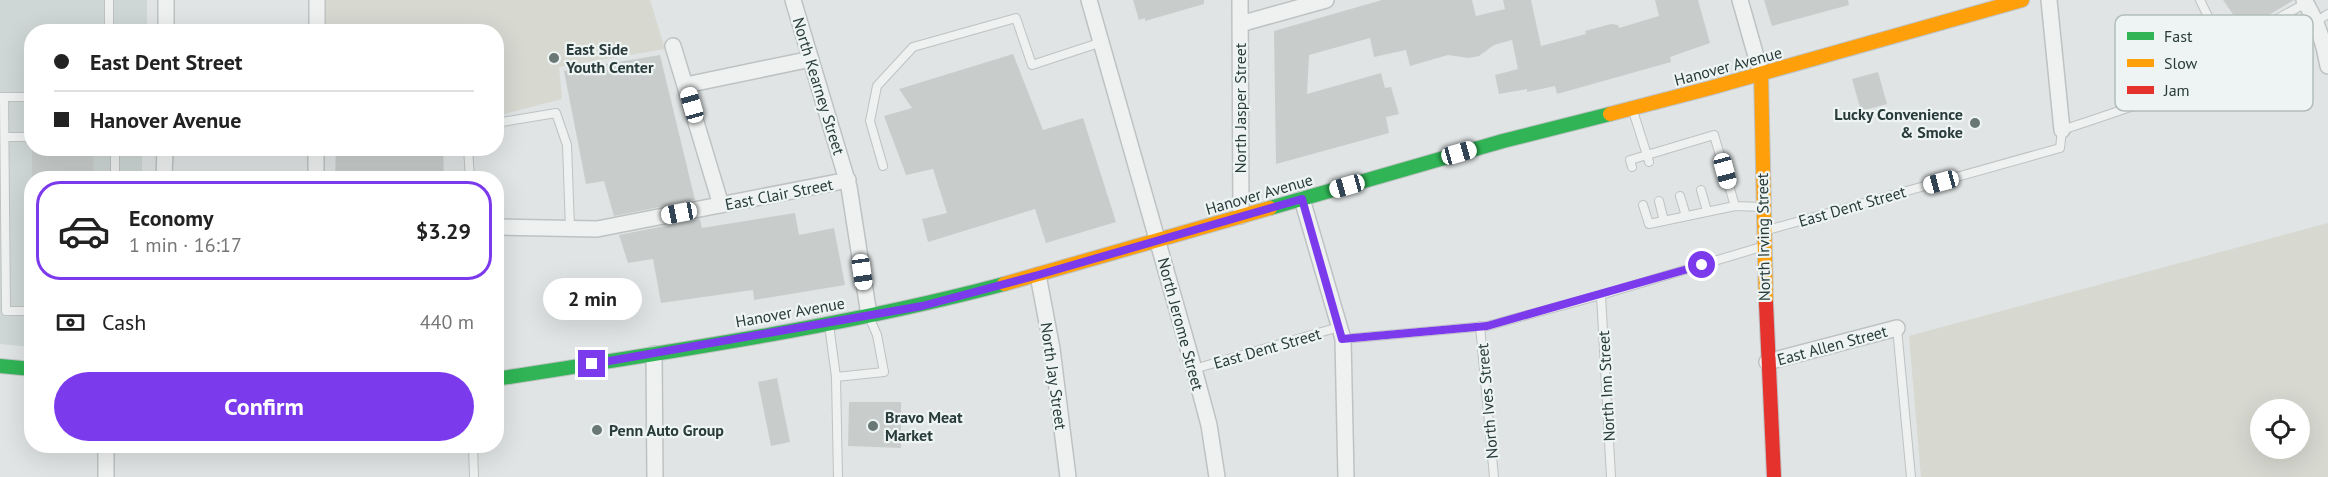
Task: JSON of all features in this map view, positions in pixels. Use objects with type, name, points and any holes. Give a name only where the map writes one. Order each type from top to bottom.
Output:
[{"type":"main road","name":"Hanover Avenue","points":[[504,378],[654,354],[922,306],[1038,275],[1503,141],[1761,74],[2022,0]]},
{"type":"main road","name":"North Irving Street","points":[[1761,74],[1762,232],[1774,477]]},
{"type":"main road","points":[[0,366],[24,368]]},
{"type":"street","points":[[166,0],[166,24]]},
{"type":"street","points":[[317,0],[317,24]]},
{"type":"street","name":"North Kearney Street","points":[[793,0],[848,180],[869,315]]},
{"type":"street","name":"North Jerome Street","points":[[1089,0],[1194,369],[1209,425],[1217,477]]},
{"type":"street","name":"North Jasper Street","points":[[1240,0],[1241,216]]},
{"type":"street","points":[[1240,24],[1326,0]]},
{"type":"street","name":"North Irving Street","points":[[1740,0],[1761,74]]},
{"type":"street","points":[[2049,0],[2062,130]]},
{"type":"street","points":[[2305,2],[2322,18],[2328,66]]},
{"type":"street","points":[[673,46],[721,205]]},
{"type":"street","points":[[686,84],[811,59]]},
{"type":"street","points":[[164,171],[165,156]]},
{"type":"street","name":"East Clair Street","points":[[504,226],[597,229],[848,180]]},
{"type":"street","points":[[1302,199],[1341,333],[1346,477]]},
{"type":"street","name":"North Jay Street","points":[[1038,275],[1052,349],[1068,477]]},
{"type":"street","name":"East Allen Street","points":[[1767,362],[1897,328]]},
{"type":"street","points":[[654,354],[655,477]]},
{"type":"street","points":[[106,453],[106,477]]},
{"type":"lane","points":[[109,0],[109,24]]},
{"type":"lane","points":[[2200,0],[2208,15]]},
{"type":"lane","points":[[2282,15],[2305,2]]},
{"type":"lane","points":[[883,166],[870,121],[877,86],[913,47],[1016,18],[1032,64],[1102,42]]},
{"type":"lane","points":[[24,97],[2,97],[6,137],[3,211],[6,311],[24,311]]},
{"type":"lane","points":[[1632,108],[1648,158]]},
{"type":"lane","points":[[2062,130],[2117,111]]},
{"type":"lane","points":[[504,122],[556,113],[567,145],[570,228]]},
{"type":"lane","name":"East Dent Street","points":[[1762,232],[2060,148],[2062,130]]},
{"type":"lane","points":[[1632,167],[1630,159],[1648,158],[1689,147],[1714,135],[1735,206]]},
{"type":"lane","points":[[6,137],[24,137]]},
{"type":"lane","points":[[469,156],[470,171]]},
{"type":"lane","points":[[1701,190],[1707,211]]},
{"type":"lane","points":[[1680,196],[1686,216]]},
{"type":"lane","points":[[1659,201],[1664,221]]},
{"type":"lane","points":[[1643,205],[1648,224],[1735,206],[1762,207]]},
{"type":"lane","name":"East Dent Street","points":[[1194,369],[1341,333],[1480,326],[1601,295],[1763,247]]},
{"type":"lane","name":"North Inn Street","points":[[1601,295],[1611,477]]},
{"type":"lane","points":[[836,377],[884,372],[877,335],[869,315]]},
{"type":"lane","points":[[829,323],[836,377],[838,477]]},
{"type":"lane","name":"North Ives Street","points":[[1480,326],[1494,477]]},
{"type":"lane","points":[[1897,328],[1911,477]]},
{"type":"lane","points":[[473,453],[474,477]]},
{"type":"shaded area","points":[[0,0],[147,0],[147,24],[24,24],[24,156],[142,156],[142,171],[24,171],[24,346],[0,344]]},
{"type":"shaded area","name":"East Side Youth Center","points":[[326,0],[650,0],[665,49],[559,67],[562,99],[504,114],[504,24],[325,24]]},
{"type":"shaded area","points":[[2328,223],[2328,477],[1921,477],[1909,336]]},
{"type":"building","points":[[1133,0],[1204,0],[1204,4],[1145,21],[1145,18],[1139,20]]},
{"type":"building","points":[[1382,0],[1472,0],[1476,16],[1505,9],[1503,0],[1531,0],[1541,46],[1586,34],[1585,31],[1611,24],[1618,25],[1619,28],[1659,16],[1655,0],[1698,0],[1710,43],[1670,57],[1671,62],[1557,94],[1555,86],[1527,92],[1527,89],[1499,94],[1495,75],[1518,69],[1512,40],[1494,45],[1479,56],[1469,58],[1448,55],[1410,66],[1406,50],[1374,57],[1370,38],[1309,55],[1307,94],[1381,73],[1385,88],[1391,87],[1399,114],[1386,117],[1389,133],[1276,164],[1274,31]]},
{"type":"building","points":[[1764,0],[1848,0],[1849,5],[1772,26]]},
{"type":"building","points":[[2223,0],[2294,0],[2269,15],[2234,15]]},
{"type":"building","points":[[1013,54],[1043,130],[1083,118],[1116,222],[1046,243],[1035,209],[928,242],[922,219],[947,213],[933,169],[906,175],[884,116],[912,108],[899,89]]},
{"type":"building","name":"East Side Youth Center","points":[[660,55],[695,200],[614,216],[604,181],[586,184],[564,71]]},
{"type":"building","points":[[1878,72],[1887,104],[1861,111],[1852,79]]},
{"type":"building","points":[[32,156],[93,156],[94,171],[32,171]]},
{"type":"building","points":[[336,156],[443,156],[444,171],[335,171]]},
{"type":"building","points":[[795,213],[799,235],[834,228],[845,285],[754,300],[753,290],[661,303],[653,259],[628,263],[619,235],[700,219],[702,228]]},
{"type":"building","points":[[777,378],[790,442],[771,446],[758,382]]},
{"type":"building","points":[[849,402],[901,402],[901,448],[848,446]]},
{"type":"traffic: fast","points":[[1270,208],[1503,141],[1610,114]]},
{"type":"traffic: fast","points":[[504,378],[688,349],[815,326],[878,314],[1004,284]]},
{"type":"traffic: fast","points":[[0,366],[24,368]]},
{"type":"traffic: slow","points":[[1610,114],[2022,0]]},
{"type":"traffic: slow","points":[[1761,74],[1766,303]]},
{"type":"traffic: slow","points":[[1004,284],[1270,208]]},
{"type":"traffic: jam","points":[[1766,303],[1774,477]]},
{"type":"place","name":"East Side Youth Center","points":[[554,58]]},
{"type":"place","name":"Lucky Convenience & Smoke","points":[[1975,123]]},
{"type":"place","name":"Bravo Meat Market","points":[[873,426]]},
{"type":"place","name":"Penn Auto Group","points":[[597,430]]},
{"type":"route","points":[[592,364],[922,306],[1302,199],[1342,339],[1487,326],[1702,265]]}]
